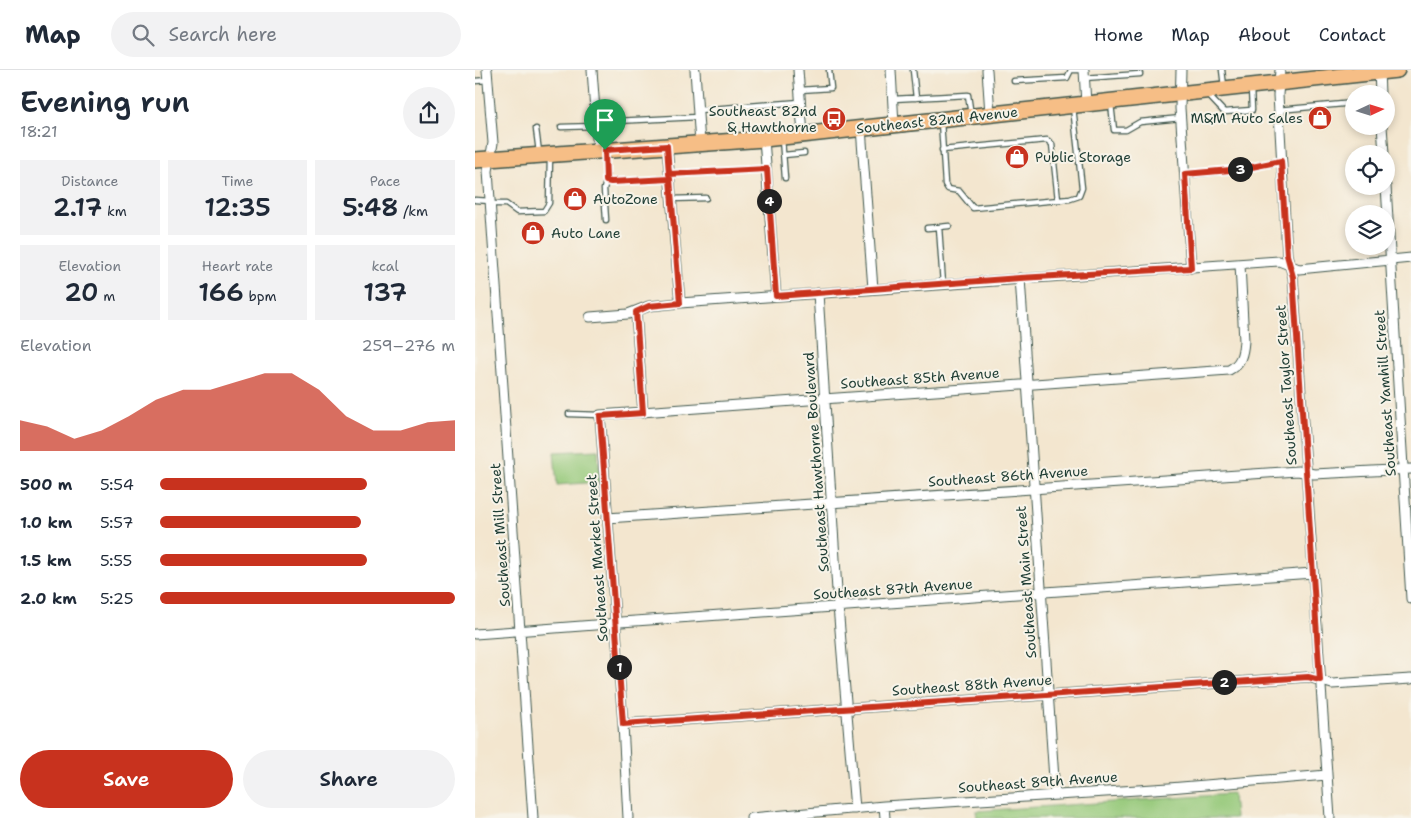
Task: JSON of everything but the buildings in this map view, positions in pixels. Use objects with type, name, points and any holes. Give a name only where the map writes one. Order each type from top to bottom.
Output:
[{"type":"main road","name":"Southeast 82nd Avenue","points":[[475,159],[764,139],[1251,86],[1279,77],[1397,70]]},
{"type":"street","name":"Southeast Mill Street","points":[[487,70],[493,143],[489,171],[533,818]]},
{"type":"street","points":[[592,70],[596,124],[601,151]]},
{"type":"street","points":[[695,70],[700,144]]},
{"type":"street","points":[[798,70],[803,135]]},
{"type":"street","points":[[891,70],[894,125]]},
{"type":"street","points":[[987,70],[990,114]]},
{"type":"street","points":[[1181,70],[1181,118],[1191,268]]},
{"type":"street","points":[[1379,71],[1380,85]]},
{"type":"street","points":[[1080,105],[1084,73]]},
{"type":"street","name":"Southeast Taylor Street","points":[[1279,77],[1278,110],[1287,255],[1293,277],[1330,818]]},
{"type":"street","points":[[861,128],[873,288]]},
{"type":"street","points":[[764,139],[776,296]]},
{"type":"street","points":[[667,146],[680,303]]},
{"type":"street","name":"Southeast Yamhill Street","points":[[1386,195],[1407,469],[1411,599]]},
{"type":"street","points":[[590,317],[636,312],[649,306],[873,288],[1279,261],[1299,269],[1411,258]]},
{"type":"street","name":"Southeast 85th Avenue","points":[[600,416],[1229,370],[1236,366],[1243,353],[1241,264]]},
{"type":"street","name":"Southeast Main Street","points":[[1020,278],[1055,794]]},
{"type":"street","name":"Southeast Hawthorne Boulevard","points":[[818,293],[838,606],[855,809]]},
{"type":"street","points":[[636,312],[643,413]]},
{"type":"street","name":"Southeast Market Street","points":[[600,416],[623,724],[628,818]]},
{"type":"street","name":"Southeast 86th Avenue","points":[[607,518],[1298,471],[1314,474],[1407,469]]},
{"type":"street","name":"Southeast 87th Avenue","points":[[475,634],[838,606],[1313,574]]},
{"type":"street","name":"Southeast 88th Avenue","points":[[623,724],[1308,677],[1333,684],[1411,679]]},
{"type":"street","name":"Southeast 89th Avenue","points":[[751,818],[884,806],[1327,775]]},
{"type":"street","points":[[884,806],[885,818]]},
{"type":"lane","points":[[800,90],[831,88],[829,70]]},
{"type":"lane","points":[[913,70],[917,98]]},
{"type":"lane","points":[[1014,81],[1067,78],[1071,70],[1084,73],[1140,74]]},
{"type":"lane","points":[[1222,70],[1224,89]]},
{"type":"lane","points":[[475,81],[488,80]]},
{"type":"lane","points":[[1204,91],[1224,112],[1252,110],[1251,86]]},
{"type":"lane","points":[[893,99],[968,95],[972,116]]},
{"type":"lane","points":[[1111,101],[1114,130],[1126,130],[1140,122],[1181,118]]},
{"type":"lane","points":[[561,127],[800,102]]},
{"type":"lane","points":[[1278,110],[1345,104]]},
{"type":"lane","points":[[941,120],[946,188],[963,194],[969,205],[973,208],[1058,200],[1079,196],[1082,188],[1080,105]]},
{"type":"lane","points":[[475,200],[506,204],[517,212],[545,211],[547,209],[549,203],[545,154],[536,129]]},
{"type":"lane","points":[[782,137],[785,178]]},
{"type":"lane","points":[[943,150],[1047,140],[1052,144],[1058,200]]},
{"type":"lane","points":[[601,151],[606,181],[604,189],[606,220]]},
{"type":"lane","points":[[783,155],[804,153]]},
{"type":"lane","points":[[1185,174],[1242,169],[1281,161]]},
{"type":"lane","points":[[606,181],[767,169]]},
{"type":"lane","points":[[671,199],[706,198]]},
{"type":"lane","points":[[927,228],[949,226]]},
{"type":"lane","points":[[939,227],[943,284]]},
{"type":"lane","points":[[569,414],[600,416]]},
{"type":"green space","points":[[598,450],[600,482],[557,485],[554,452]]},
{"type":"green space","points":[[1233,794],[1235,818],[977,818],[976,811]]},
{"type":"place","name":"M&M Auto Sales","points":[[1320,118]]},
{"type":"place","name":"Southeast 82nd & Hawthorne","points":[[834,119]]},
{"type":"place","name":"Public Storage","points":[[1017,157]]},
{"type":"place","name":"AutoZone","points":[[575,199]]},
{"type":"place","name":"Auto Lane","points":[[533,233]]},
{"type":"route","points":[[667,146],[669,174],[767,169],[776,296],[1020,278],[1191,268],[1185,174],[1242,169],[1281,161],[1287,255],[1293,277],[1320,680],[1308,677],[623,724],[600,416],[643,413],[636,312],[649,306],[680,303],[670,179],[606,181],[605,150],[667,146]]}]
